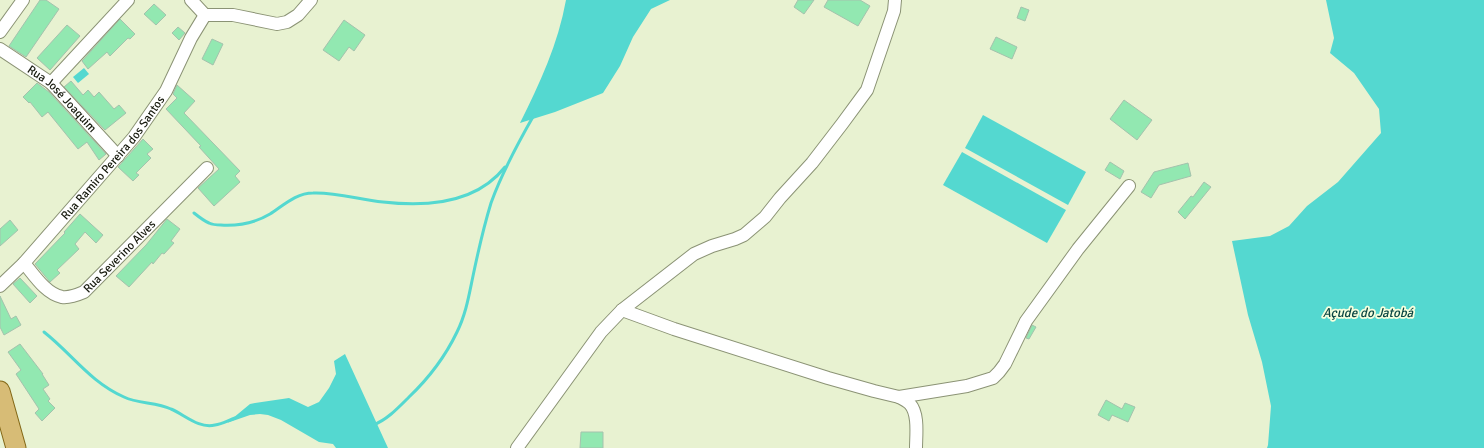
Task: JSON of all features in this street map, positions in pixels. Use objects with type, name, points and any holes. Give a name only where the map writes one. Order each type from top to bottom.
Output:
[{"type":"main road","points":[[0,392],[16,448]]},
{"type":"street","points":[[0,32],[23,0]]},
{"type":"street","points":[[51,82],[128,0]]},
{"type":"street","points":[[191,0],[205,15],[233,15],[277,24],[287,22],[298,15],[311,0]]},
{"type":"street","points":[[517,448],[601,332],[622,310],[694,254],[744,235],[765,217],[812,163],[867,90],[894,11],[895,0]]},
{"type":"street","name":"Rua Ramiro Pereira dos Santos","points":[[0,286],[24,264],[134,137],[166,91],[191,38],[205,15]]},
{"type":"street","name":"Rua José Joaquim","points":[[0,49],[51,82],[118,156]]},
{"type":"street","name":"Rua Severino Alves","points":[[24,264],[52,293],[62,297],[74,296],[84,292],[207,168]]},
{"type":"street","points":[[622,310],[874,392],[899,397],[967,386],[993,378],[999,372],[1005,364],[1026,321],[1078,249],[1129,186]]},
{"type":"street","points":[[899,397],[910,405],[914,411],[916,448]]},
{"type":"water","points":[[566,0],[670,0],[651,9],[633,37],[620,66],[603,93],[555,112],[520,123],[548,63],[563,16]]},
{"type":"water","name":"Açude do Jatobá","points":[[1326,0],[1484,0],[1484,448],[1267,448],[1271,406],[1262,362],[1248,315],[1232,241],[1270,236],[1289,226],[1307,206],[1338,182],[1381,133],[1379,109],[1354,73],[1330,53],[1334,38]]},
{"type":"water","points":[[84,68],[89,74],[78,83],[73,77]]},
{"type":"water","points":[[983,115],[1086,172],[1068,205],[965,148]]},
{"type":"water","points":[[962,152],[1066,210],[1047,243],[943,185]]},
{"type":"water","points":[[345,354],[388,448],[336,448],[333,444],[319,442],[281,420],[268,415],[250,415],[227,423],[250,404],[289,398],[308,407],[319,402],[329,388],[336,374],[334,361]]},
{"type":"building","points":[[40,0],[46,0],[59,9],[26,57],[9,46]]},
{"type":"building","points":[[798,0],[814,0],[804,14],[794,7]]},
{"type":"building","points":[[828,0],[860,0],[870,6],[858,26],[824,7]]},
{"type":"building","points":[[154,4],[166,15],[156,25],[144,14]]},
{"type":"building","points":[[1021,7],[1029,10],[1025,21],[1017,18]]},
{"type":"building","points":[[120,19],[135,34],[130,39],[128,38],[110,56],[107,52],[88,69],[82,61]]},
{"type":"building","points":[[344,20],[365,35],[354,51],[349,47],[339,61],[323,50]]},
{"type":"building","points":[[67,25],[80,36],[50,70],[37,58]]},
{"type":"building","points":[[178,27],[185,33],[179,40],[172,33]]},
{"type":"building","points":[[996,37],[1017,47],[1012,59],[990,49]]},
{"type":"building","points":[[212,39],[223,44],[213,65],[202,59]]},
{"type":"building","points":[[71,81],[83,95],[88,90],[94,97],[99,92],[114,109],[119,105],[126,113],[105,130],[64,87]]},
{"type":"building","points":[[37,83],[49,92],[106,154],[99,160],[87,142],[78,149],[48,112],[42,117],[30,102],[29,103],[23,97]]},
{"type":"building","points":[[177,85],[195,101],[184,113],[240,171],[235,176],[240,182],[214,206],[198,188],[219,169],[199,147],[201,146],[166,109],[177,98],[173,94]]},
{"type":"building","points":[[1124,100],[1152,120],[1137,140],[1110,119]]},
{"type":"building","points":[[143,139],[153,149],[147,154],[151,158],[136,173],[139,175],[133,181],[118,167]]},
{"type":"building","points":[[1110,162],[1124,171],[1120,179],[1105,170]]},
{"type":"building","points":[[1188,163],[1191,176],[1159,185],[1151,198],[1141,192],[1154,172]]},
{"type":"building","points":[[1204,182],[1211,187],[1185,219],[1178,212],[1191,196],[1193,197]]},
{"type":"building","points":[[80,214],[103,235],[96,243],[85,232],[75,244],[79,249],[57,270],[60,273],[50,282],[35,264],[65,233],[64,232]]},
{"type":"building","points":[[167,219],[180,229],[171,241],[174,243],[164,254],[162,253],[153,264],[152,262],[129,287],[116,276],[146,245]]},
{"type":"building","points":[[10,220],[18,230],[0,246],[0,229]]},
{"type":"building","points":[[20,278],[37,296],[30,303],[13,284]]},
{"type":"building","points":[[0,296],[11,319],[16,316],[21,325],[4,335],[0,327]]},
{"type":"building","points":[[1032,325],[1036,327],[1029,339],[1026,338]]},
{"type":"building","points":[[20,344],[43,374],[49,385],[43,389],[50,399],[48,401],[55,408],[42,421],[35,413],[39,409],[16,374],[21,370],[8,352]]},
{"type":"building","points":[[1106,400],[1122,409],[1125,403],[1135,407],[1128,422],[1112,415],[1109,421],[1098,415]]},
{"type":"building","points":[[581,432],[603,432],[603,448],[580,448]]},
{"type":"waterway","points":[[373,425],[392,413],[416,390],[436,367],[452,341],[465,311],[481,239],[495,191],[516,147],[534,115]]},
{"type":"waterway","points":[[194,213],[203,220],[216,225],[253,222],[270,214],[296,197],[313,193],[331,194],[374,201],[416,204],[433,203],[465,196],[480,189],[505,167]]},
{"type":"waterway","points":[[44,332],[91,376],[101,384],[124,397],[135,401],[165,407],[203,425],[209,426],[223,423],[235,418]]}]
